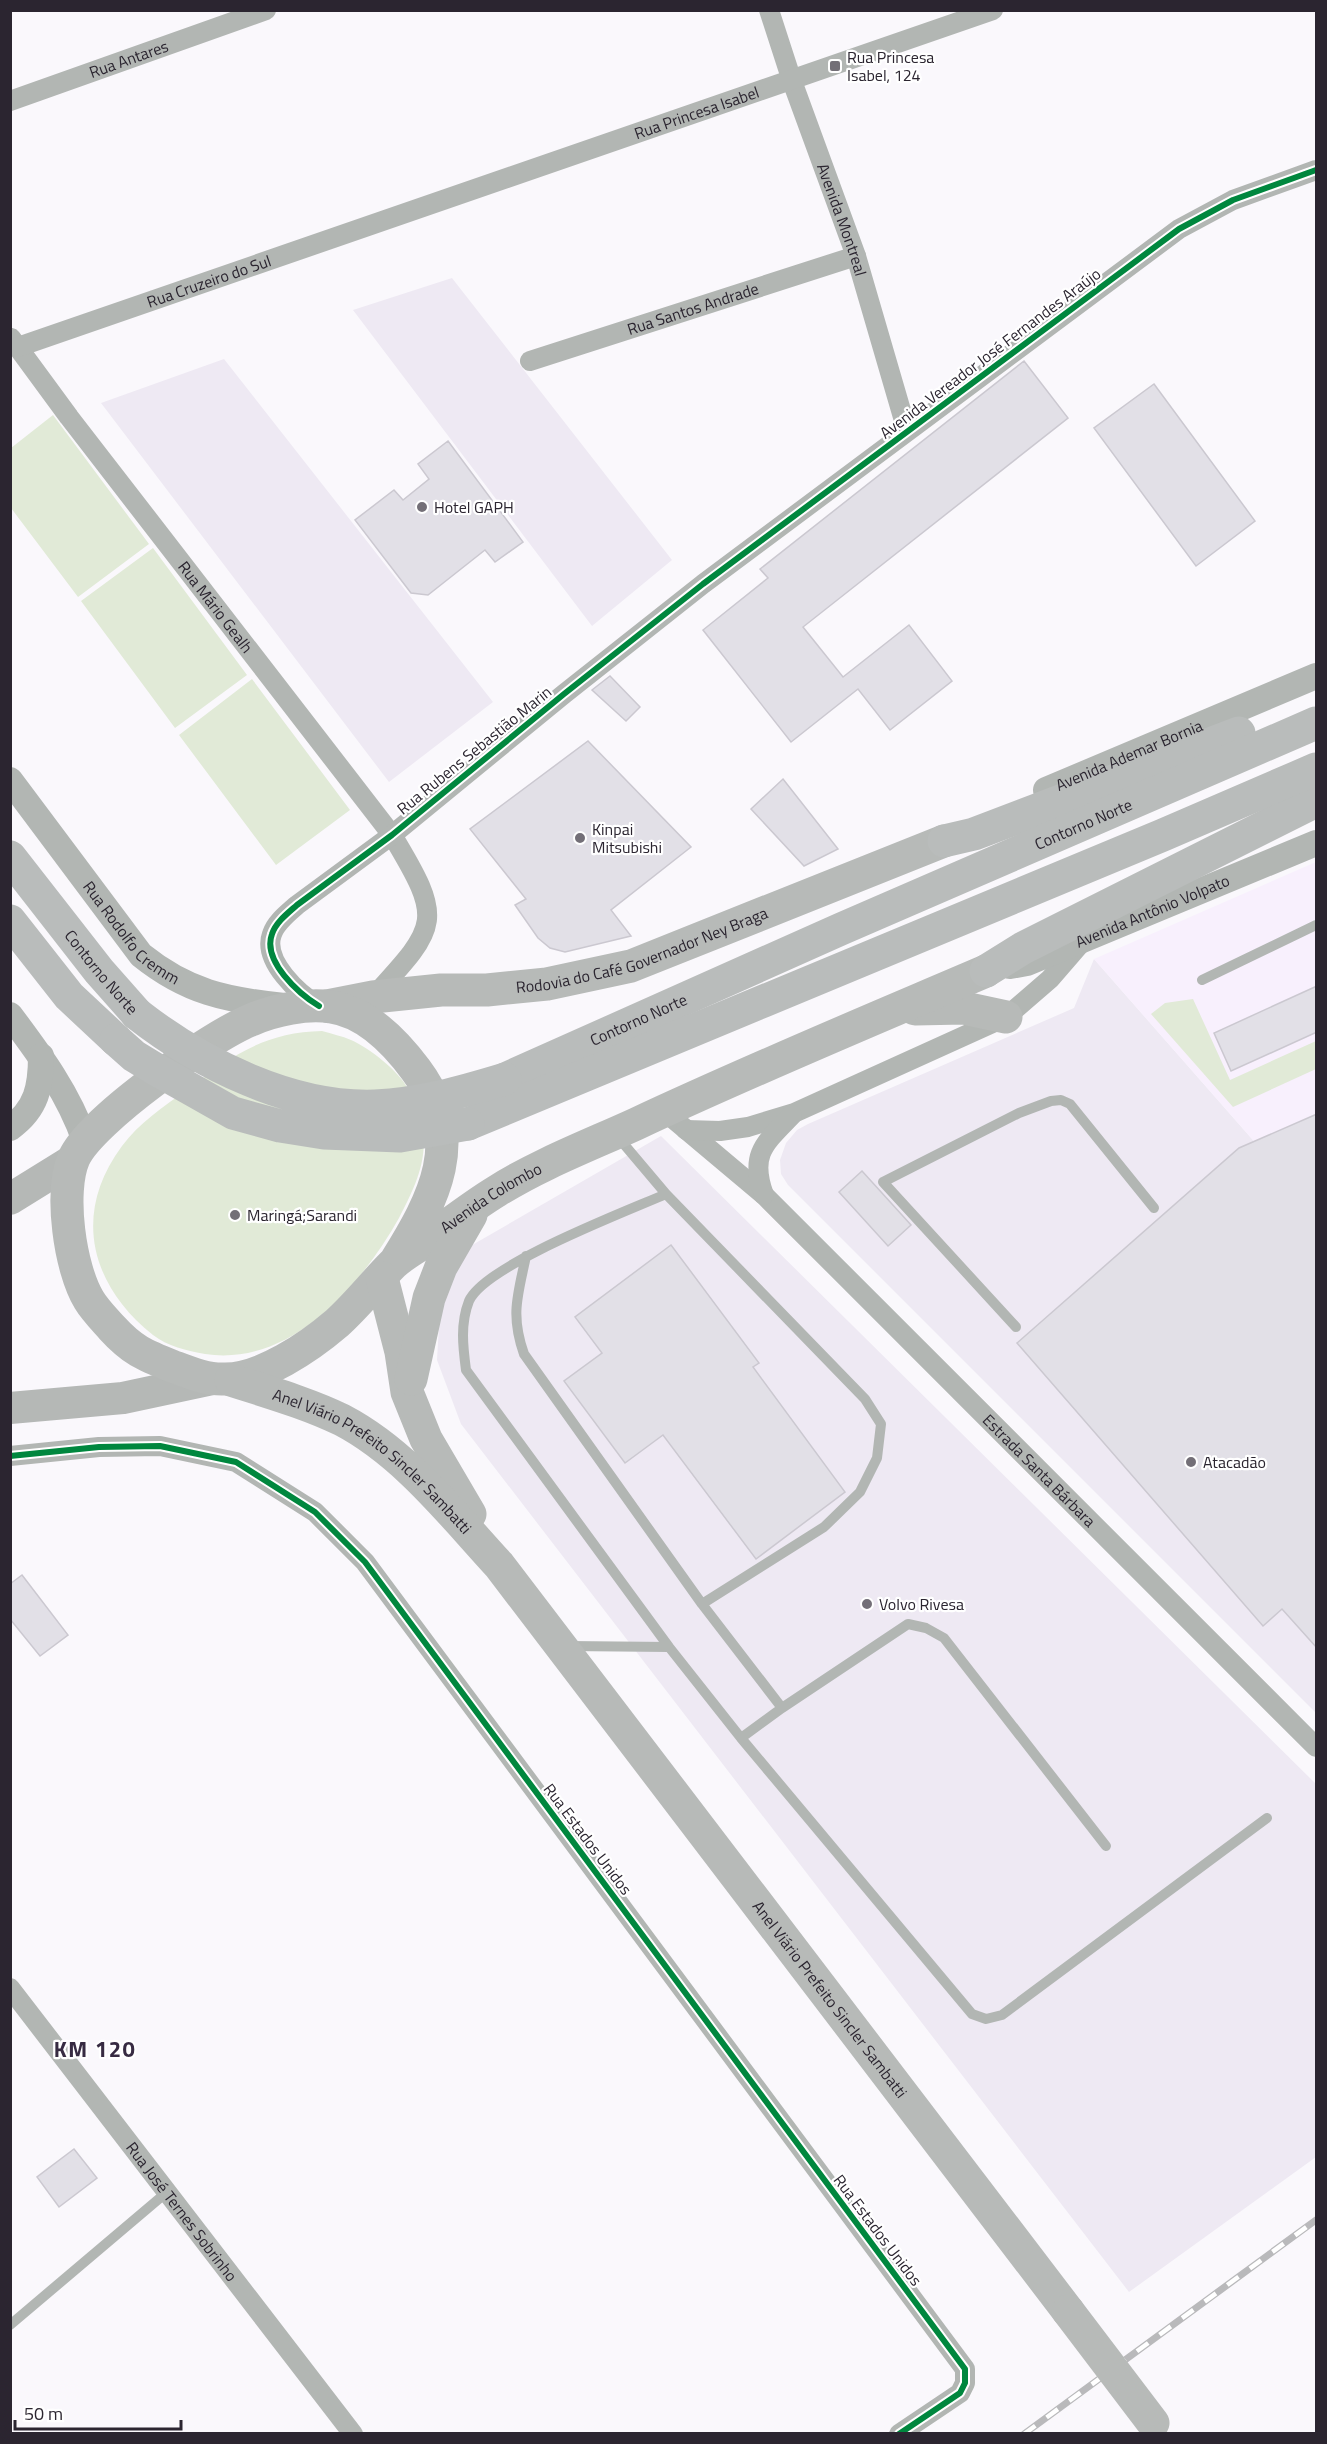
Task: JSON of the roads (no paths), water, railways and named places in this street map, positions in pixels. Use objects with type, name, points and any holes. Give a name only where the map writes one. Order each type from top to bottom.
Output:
[{"type":"highway","points":[[944,841],[985,830],[1317,704]]},
{"type":"highway","name":"Contorno Norte","points":[[10,857],[99,971],[137,1014],[187,1049],[253,1082],[317,1101],[374,1106],[447,1096],[505,1079],[852,924],[1317,723]]},
{"type":"highway","name":"Contorno Norte","points":[[10,921],[69,996],[134,1056],[233,1113],[280,1126],[334,1134],[400,1136],[468,1124],[1152,840],[1317,769]]},
{"type":"highway","points":[[986,971],[1023,948],[1317,801]]},
{"type":"highway","name":"Rodovia do Café Governador Ney Braga","points":[[313,1004],[441,990],[487,990],[547,984],[631,966],[944,841]]},
{"type":"highway","name":"Avenida Colombo","points":[[221,1379],[270,1367],[304,1348],[338,1322],[388,1270],[480,1202],[544,1166],[615,1134],[675,1121],[892,1011],[986,971]]},
{"type":"highway","points":[[79,1151],[114,1113],[209,1042],[252,1019],[313,1004],[354,1013],[385,1036],[425,1082],[437,1108],[443,1133],[442,1162],[423,1218],[388,1270]]},
{"type":"highway","points":[[892,1011],[932,1007],[964,1008],[1006,1017]]},
{"type":"highway","name":"Anel Viário Prefeito Sincler Sambatti","points":[[79,1151],[66,1190],[69,1228],[76,1268],[88,1298],[130,1347],[177,1368],[221,1379],[342,1420],[380,1443],[419,1479],[500,1565],[1157,2428]]},
{"type":"highway","points":[[407,1392],[433,1287],[441,1267],[480,1202]]},
{"type":"highway","name":"Anel Viário Prefeito Sincler Sambatti","points":[[388,1270],[407,1392],[426,1439],[500,1565]]},
{"type":"main road","points":[[18,1192],[79,1151]]},
{"type":"main road","name":"Avenida Colombo","points":[[10,1408],[123,1398],[221,1379]]},
{"type":"street","name":"Avenida Montreal","points":[[769,10],[792,81],[856,256],[907,431]]},
{"type":"street","name":"Rua Princesa Isabel","points":[[402,216],[993,10]]},
{"type":"street","name":"Rua Antares","points":[[10,101],[257,14]]},
{"type":"street","name":"Avenida Vereador José Fernandes Araújo","points":[[697,589],[1179,229],[1233,200],[1317,170]]},
{"type":"street","name":"Rua Cruzeiro do Sul","points":[[14,342],[402,216]]},
{"type":"street","name":"Rua Santos Andrade","points":[[530,361],[856,256]]},
{"type":"street","name":"Rua Mário Gealh","points":[[14,342],[69,417],[392,835],[418,878],[425,896],[429,920],[423,939],[373,997]]},
{"type":"street","name":"Rua Rubens Sebastião Marin","points":[[313,1004],[286,980],[272,954],[271,935],[283,917],[392,835],[697,589]]},
{"type":"street","name":"Avenida Ademar Bornia","points":[[944,841],[973,821],[1317,676]]},
{"type":"street","name":"Rua Rodolfo Cremm","points":[[10,780],[141,955],[165,974],[206,993],[248,1002],[313,1004]]},
{"type":"street","name":"Avenida Antônio Volpato","points":[[986,971],[1028,963],[1317,843]]},
{"type":"street","points":[[675,1121],[720,1131],[748,1127],[794,1113],[1006,1017],[1050,979],[1083,940]]},
{"type":"street","points":[[10,1015],[41,1056],[71,1104],[79,1151]]},
{"type":"street","points":[[10,1128],[32,1105],[41,1084],[41,1056]]},
{"type":"street","points":[[764,1195],[757,1169],[759,1158],[770,1138],[794,1113]]},
{"type":"street","name":"Estrada Santa Bárbara","points":[[675,1121],[764,1195],[1317,1747]]},
{"type":"street","name":"Rua Estados Unidos","points":[[10,1456],[99,1447],[160,1446],[236,1462],[315,1512],[365,1562],[964,2369],[964,2383],[960,2393],[899,2433]]},
{"type":"street","name":"Rua José Ternes Sobrinho","points":[[10,1988],[353,2433]]},
{"type":"lane","points":[[1202,980],[1317,925]]},
{"type":"lane","points":[[1016,1327],[884,1182],[1019,1113],[1051,1101],[1061,1100],[1070,1104],[1154,1208]]},
{"type":"lane","points":[[615,1134],[666,1194],[865,1399],[881,1424],[877,1458],[860,1492],[824,1527],[702,1604]]},
{"type":"lane","points":[[666,1194],[526,1256],[485,1281],[470,1301],[462,1335],[466,1370],[669,1647],[741,1738],[972,2014],[986,2019],[1002,2015],[1267,1818]]},
{"type":"lane","points":[[526,1256],[515,1308],[517,1333],[524,1354],[702,1604],[782,1708]]},
{"type":"lane","points":[[741,1738],[908,1624],[926,1628],[944,1638],[1106,1846]]},
{"type":"lane","points":[[561,1646],[669,1647]]},
{"type":"lane","points":[[10,2325],[167,2192]]},
{"type":"railway","points":[[1024,2434],[1316,2220]]},
{"type":"place","name":"Rua Princesa Isabel, 124","points":[[835,66]]},
{"type":"place","name":"Hotel GAPH","points":[[422,507]]},
{"type":"place","name":"Kinpai Mitsubishi","points":[[580,838]]},
{"type":"place","name":"Maringá;Sarandi","points":[[235,1215]]},
{"type":"place","name":"Atacadão","points":[[1191,1462]]},
{"type":"place","name":"Volvo Rivesa","points":[[867,1604]]},
{"type":"district","name":"KM 120","points":[[95,2049]]}]
